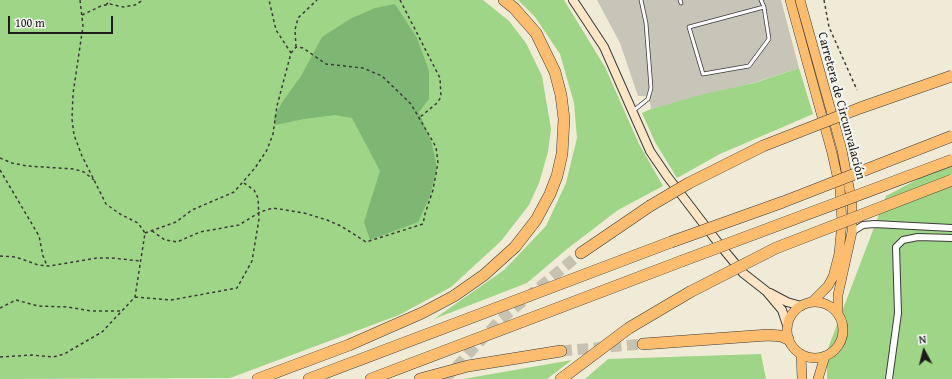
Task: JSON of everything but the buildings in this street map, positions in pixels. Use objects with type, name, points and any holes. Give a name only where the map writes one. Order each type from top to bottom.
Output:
[{"type":"highway","points":[[258,379],[349,345],[422,313],[454,296],[484,275],[515,247],[536,220],[550,194],[557,176],[562,154],[564,119],[561,95],[555,72],[536,33],[514,8],[504,0]]},
{"type":"highway","points":[[581,253],[650,206],[689,183],[763,146],[860,108],[952,76]]},
{"type":"highway","points":[[309,379],[671,242],[783,202],[952,136]]},
{"type":"highway","points":[[371,379],[952,160]]},
{"type":"highway","points":[[561,379],[629,328],[690,292],[776,248],[952,180]]},
{"type":"highway","points":[[643,344],[768,335],[781,336],[788,339]]},
{"type":"highway","points":[[420,379],[468,366],[561,351]]},
{"type":"main road","name":"Carretera de Circunvalación","points":[[790,0],[832,153],[840,196],[842,222],[839,254],[834,271],[828,286],[812,302]]},
{"type":"main road","name":"Carretera de Circunvalación","points":[[800,0],[842,150],[852,203],[852,232],[838,295],[838,313]]},
{"type":"main road","points":[[812,302],[829,305],[838,313],[843,327],[841,339],[836,348],[825,356],[811,358],[801,354],[793,348],[788,339],[787,325],[792,314],[801,306],[812,302]]},
{"type":"main road","points":[[801,354],[802,379]]},
{"type":"main road","points":[[818,379],[825,356]]},
{"type":"street","points":[[573,0],[604,48],[650,150],[667,176],[743,273],[766,291],[787,302],[801,306]]},
{"type":"street","points":[[852,203],[858,215],[864,220],[874,224]]},
{"type":"street","points":[[852,232],[863,225],[874,224],[952,228]]},
{"type":"street","points":[[888,379],[898,313],[896,248],[903,240],[918,237],[952,238]]},
{"type":"street","points":[[766,291],[782,310],[787,325]]},
{"type":"lane","points":[[632,112],[648,98],[651,88],[646,23],[641,0]]},
{"type":"lane","points":[[761,0],[764,7],[769,39],[749,66],[703,74],[689,27],[764,7]]},
{"type":"path","points":[[0,357],[32,355],[53,357],[64,354],[102,332],[135,297],[145,233],[138,223],[120,214],[106,204],[82,156],[74,135],[72,119],[78,51],[83,26],[80,0]]},
{"type":"path","points":[[82,15],[106,5],[110,0]]},
{"type":"path","points":[[106,5],[123,7],[135,5],[144,0]]},
{"type":"path","points":[[269,0],[276,30],[290,53]]},
{"type":"path","points":[[145,233],[176,222],[192,210],[234,192],[243,183],[267,150],[273,134],[276,106],[290,53],[296,47],[295,30],[298,18],[317,0]]},
{"type":"path","points":[[400,0],[432,60],[440,78],[442,88],[441,97],[437,103],[419,118]]},
{"type":"path","points":[[824,0],[829,27],[857,90]]},
{"type":"path","points":[[152,231],[165,240],[177,242],[200,232],[239,225],[260,212],[273,208],[304,213],[341,226],[366,242],[423,224],[433,190],[438,163],[436,147],[411,104],[382,76],[363,68],[326,64],[303,48],[296,47]]},
{"type":"path","points":[[0,158],[12,163],[28,166],[74,169],[84,172],[94,180]]},
{"type":"path","points":[[0,170],[40,236],[43,256],[47,266]]},
{"type":"path","points":[[135,297],[171,300],[231,291],[237,288],[252,261],[260,212],[258,198],[254,190],[243,183]]},
{"type":"path","points":[[0,256],[16,257],[38,265],[47,266],[97,258],[140,261]]},
{"type":"path","points":[[0,308],[16,300],[38,306],[68,307],[92,311],[122,311]]},
{"type":"shaded area","points":[[597,0],[781,0],[799,68],[753,83],[651,109],[650,102],[645,96],[638,96],[620,43]]},
{"type":"green space","points":[[0,0],[483,0],[509,21],[526,43],[542,76],[551,129],[548,152],[539,183],[529,205],[501,241],[451,287],[399,315],[230,378],[0,379]]},
{"type":"green space","points":[[518,0],[564,0],[605,67],[639,144],[663,186],[618,210],[567,249],[527,283],[434,319],[504,270],[546,226],[566,183],[577,138],[574,103],[560,54],[535,17]]},
{"type":"green space","points":[[395,4],[417,38],[429,71],[429,99],[419,112],[432,144],[437,168],[430,196],[418,222],[370,240],[364,222],[380,171],[352,118],[335,115],[275,125],[274,117],[283,101],[301,76],[322,37],[350,19],[375,8]]},
{"type":"green space","points":[[799,68],[813,114],[720,154],[677,178],[655,142],[642,113],[704,94],[754,83]]},
{"type":"green space","points":[[952,161],[952,379],[827,379],[827,351],[886,196]]},
{"type":"green space","points":[[761,354],[766,379],[585,379],[608,359]]},
{"type":"green space","points":[[572,360],[547,379],[463,379]]},
{"type":"tunnel","points":[[445,379],[499,321],[581,253]]},
{"type":"tunnel","points":[[561,351],[643,344]]}]
